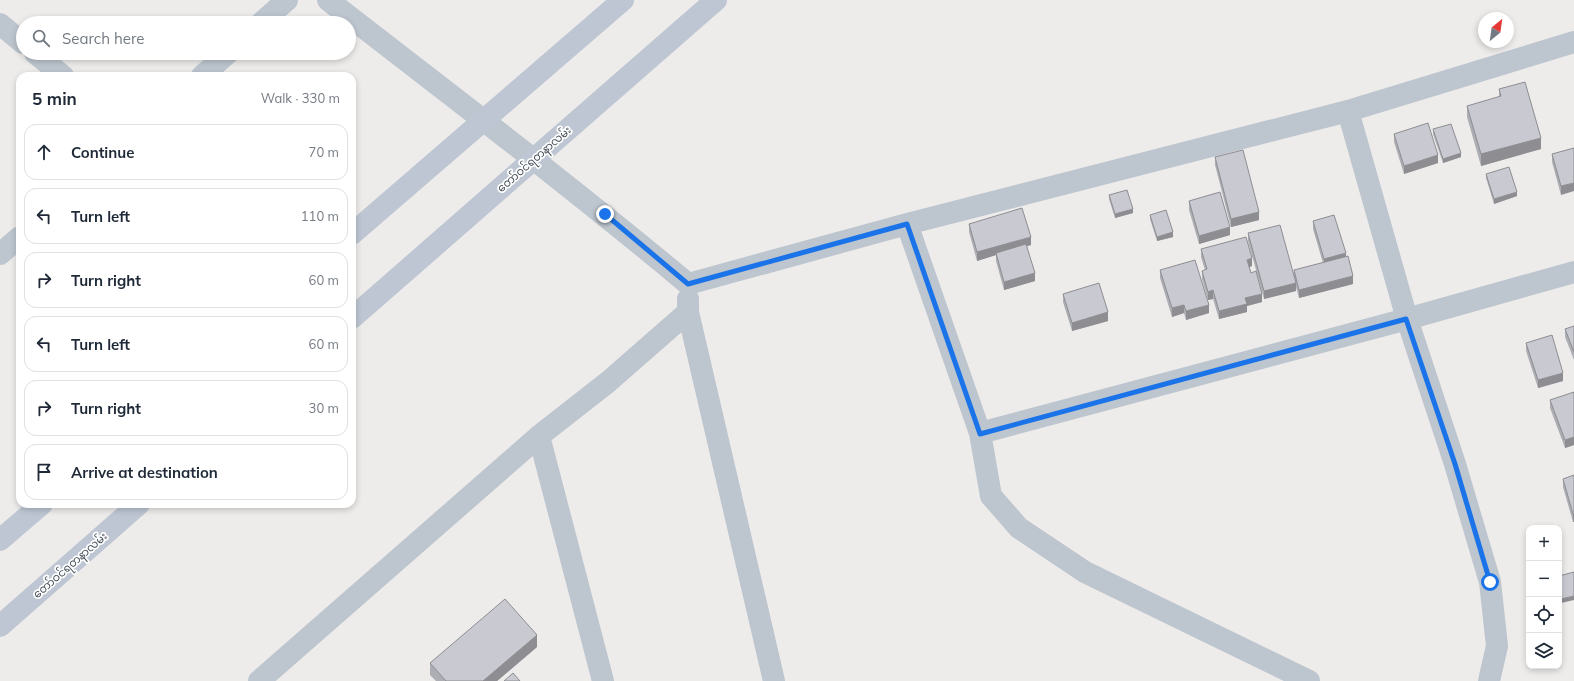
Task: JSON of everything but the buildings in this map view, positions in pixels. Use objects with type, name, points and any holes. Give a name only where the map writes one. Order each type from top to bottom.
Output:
[{"type":"main road","points":[[356,231],[623,0]]},
{"type":"main road","name":"တော်ဝင်ရတနာလမ်း","points":[[356,314],[716,0]]},
{"type":"main road","points":[[0,540],[37,508]]},
{"type":"main road","name":"တော်ဝင်ရတနာလမ်း","points":[[0,626],[134,508]]},
{"type":"street","points":[[269,16],[287,0]]},
{"type":"street","points":[[328,0],[349,16]]},
{"type":"street","points":[[356,22],[605,214],[688,284],[688,312],[774,681]]},
{"type":"street","points":[[0,24],[16,37]]},
{"type":"street","points":[[688,284],[907,224],[1348,111],[1574,42]]},
{"type":"street","points":[[44,60],[58,72]]},
{"type":"street","points":[[207,72],[220,60]]},
{"type":"street","points":[[1348,111],[1406,319],[1455,464],[1490,582],[1497,646],[1489,681]]},
{"type":"street","points":[[907,224],[980,434],[991,496],[1019,528],[1085,572],[1309,681]]},
{"type":"street","points":[[0,254],[16,240]]},
{"type":"street","points":[[980,434],[1574,272]]},
{"type":"street","points":[[259,681],[539,436],[608,382],[688,312]]},
{"type":"street","points":[[539,436],[603,681]]},
{"type":"route","points":[[605,214],[688,284],[907,224],[980,434],[1406,319],[1455,464],[1490,582]]}]
